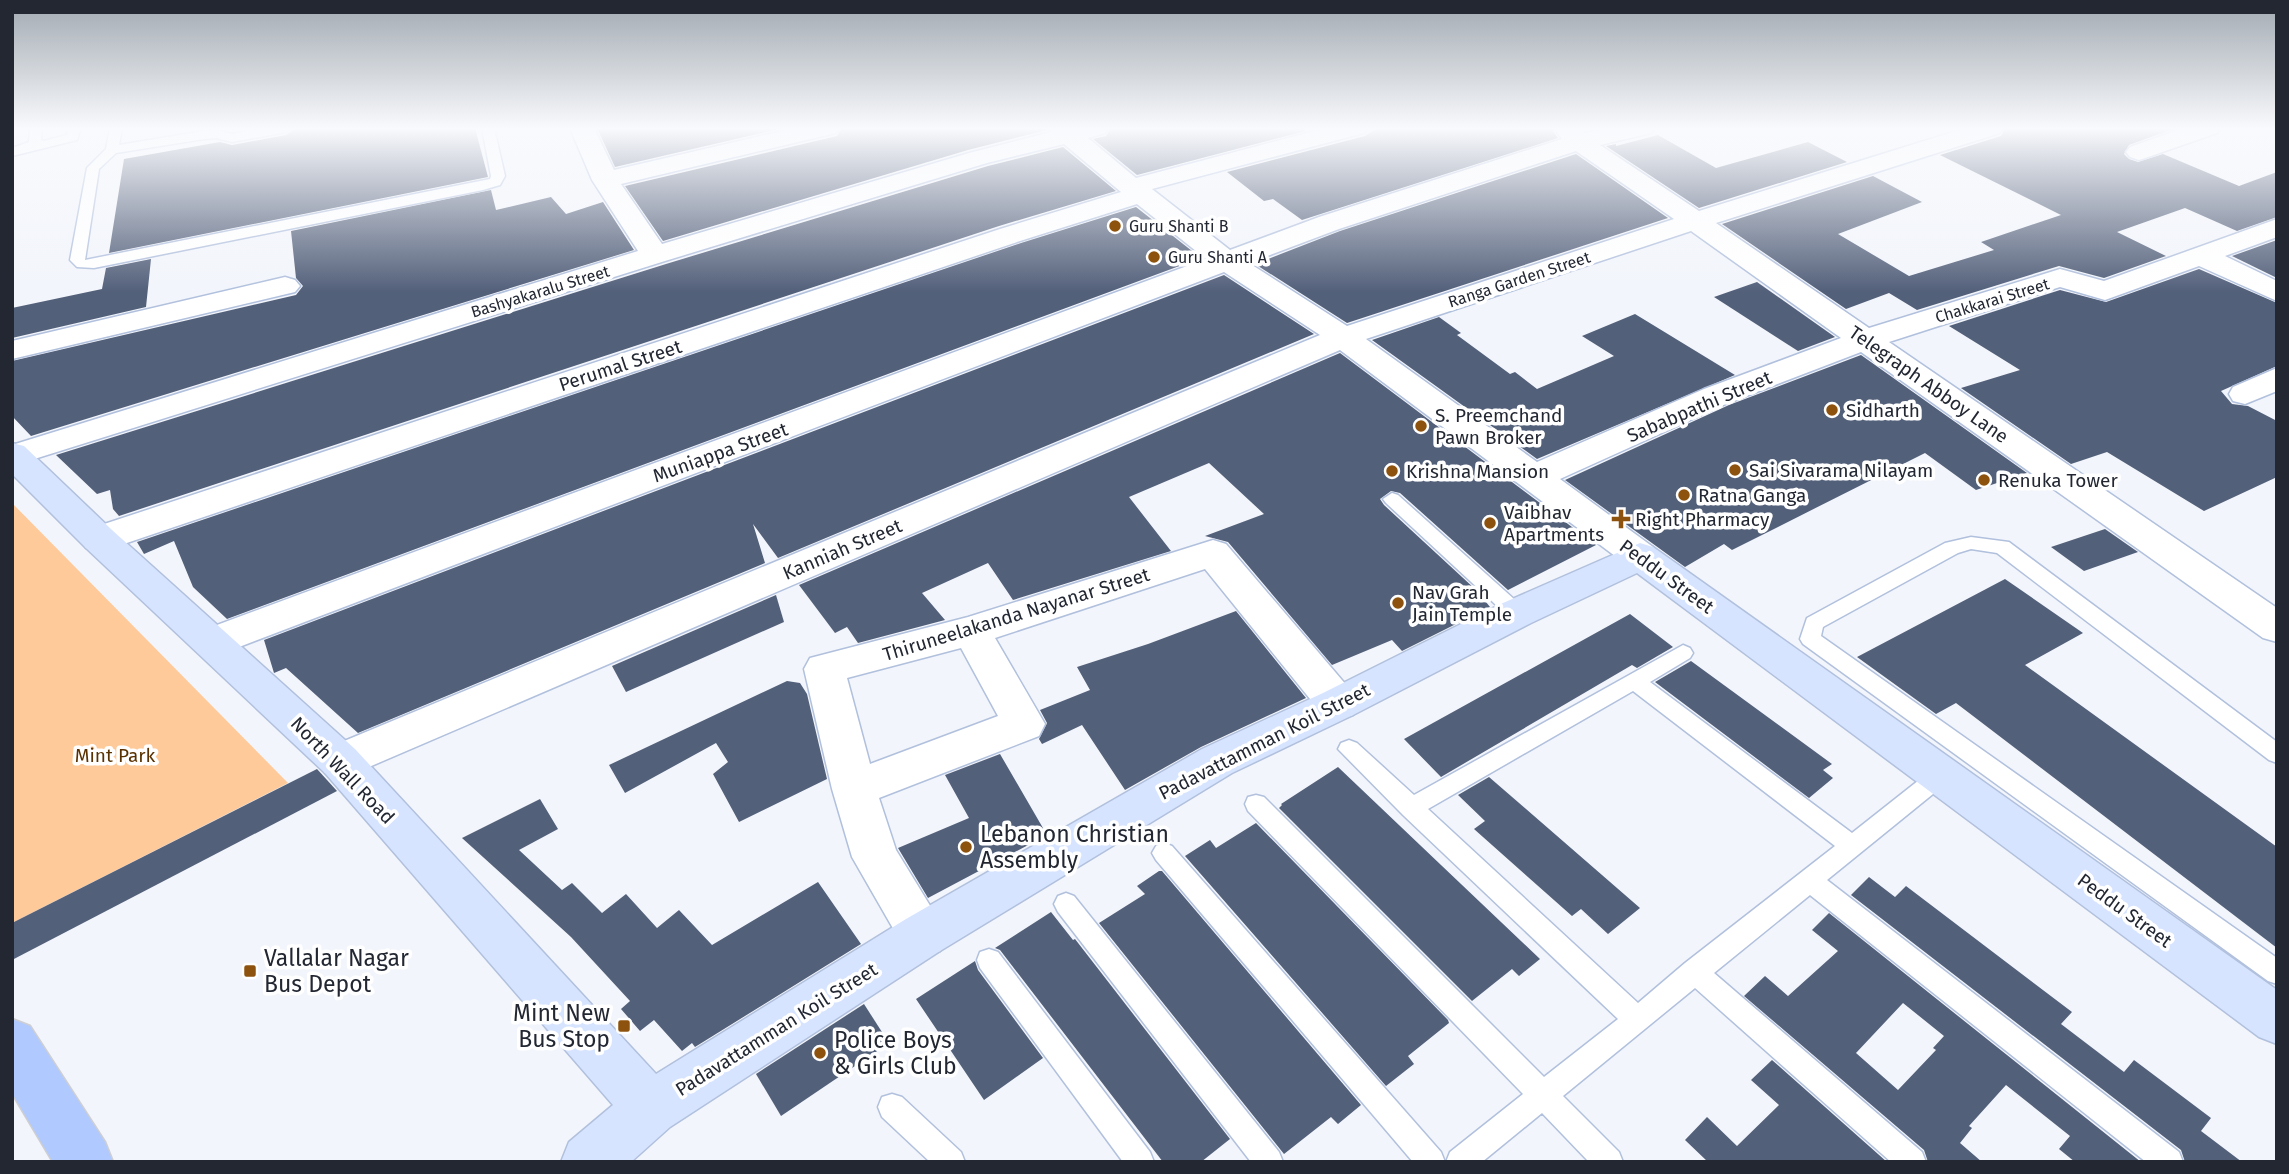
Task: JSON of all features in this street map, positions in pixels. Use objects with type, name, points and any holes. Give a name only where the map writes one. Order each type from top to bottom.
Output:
[{"type":"main road","name":"North Wall Road","points":[[13,455],[99,539],[340,761],[651,1108]]},
{"type":"main road","name":"Padavattamman Koil Street","points":[[589,1162],[651,1108],[923,935],[1217,761],[1338,704],[1517,612],[1640,556]]},
{"type":"main road","name":"Peddu Street","points":[[1640,556],[2277,1020]]},
{"type":"main road","points":[[12,1044],[85,1162]]},
{"type":"street","points":[[607,183],[655,255]]},
{"type":"street","name":"Bashyakaralu Street","points":[[13,455],[895,183]]},
{"type":"street","name":"Peddu Street","points":[[1129,183],[1228,262],[1343,337],[1640,556]]},
{"type":"street","name":"Perumal Street","points":[[99,539],[1165,183]]},
{"type":"street","name":"Muniappa Street","points":[[212,642],[1440,183]]},
{"type":"street","name":"Telegraph Abboy Lane","points":[[1640,183],[2277,628]]},
{"type":"street","name":"Ranga Garden Street","points":[[1343,337],[1817,183]]},
{"type":"street","name":"Chakkarai Street","points":[[1866,339],[2060,278],[2105,291],[2277,227]]},
{"type":"street","points":[[2202,256],[2277,292]]},
{"type":"street","points":[[12,350],[285,286]]},
{"type":"street","name":"Kanniah Street","points":[[340,761],[1343,337]]},
{"type":"street","name":"Sababpathi Street","points":[[1534,477],[1716,396],[1866,339]]},
{"type":"street","points":[[2245,394],[2277,378]]},
{"type":"street","name":"Thiruneelakanda Nayanar Street","points":[[923,935],[875,857],[854,789],[824,669],[971,631],[1213,553],[1338,704]]},
{"type":"street","points":[[854,789],[1024,724],[971,631]]},
{"type":"lane","points":[[91,183],[78,260],[82,264],[94,264],[493,183]]},
{"type":"lane","points":[[1392,499],[1517,612]]},
{"type":"lane","points":[[2277,754],[2002,547],[1972,542],[1952,548],[1814,623],[1810,639],[2277,973]]},
{"type":"lane","points":[[1411,808],[1683,653]]},
{"type":"lane","points":[[1634,681],[1852,845]]},
{"type":"lane","points":[[1349,748],[1636,1018]]},
{"type":"lane","points":[[1460,1162],[1941,775]]},
{"type":"lane","points":[[1256,804],[1609,1162]]},
{"type":"lane","points":[[1164,853],[1431,1162]]},
{"type":"lane","points":[[1809,880],[2169,1162]]},
{"type":"lane","points":[[1066,904],[1269,1162]]},
{"type":"lane","points":[[989,960],[1140,1162]]},
{"type":"lane","points":[[1695,971],[1912,1162]]},
{"type":"lane","points":[[892,1108],[951,1162]]},
{"type":"green space","name":"Mint Park","points":[[12,503],[288,783],[12,923]]},
{"type":"building","points":[[120,183],[459,183],[109,253]]},
{"type":"building","points":[[639,183],[858,183],[663,241],[625,186]]},
{"type":"building","points":[[933,183],[1106,183],[1116,191],[999,226],[119,516],[113,509],[110,490],[97,494],[56,455]]},
{"type":"building","points":[[1241,183],[1418,183],[1302,220],[1273,199],[1264,201]]},
{"type":"building","points":[[1488,183],[1617,183],[1668,218],[1347,323],[1255,264],[1340,231]]},
{"type":"building","points":[[1661,183],[1780,183],[1699,208]]},
{"type":"building","points":[[1852,183],[1886,183],[1922,202],[1838,234],[1909,276],[1994,250],[1981,242],[2061,215],[1996,183],[2231,183],[2239,186],[2248,183],[2277,183],[2277,217],[2237,231],[2185,208],[2117,232],[2166,256],[2104,278],[2059,266],[1917,310],[1889,293],[1846,309],[1722,224]]},
{"type":"building","points":[[491,190],[496,210],[551,197],[566,214],[603,202],[634,250],[31,436],[12,416],[12,361],[296,295],[303,286],[296,278],[291,231]]},
{"type":"building","points":[[1136,207],[1201,258],[227,619],[193,587],[174,541],[144,554],[137,542],[1021,243]]},
{"type":"building","points":[[2277,240],[2277,278],[2232,256]]},
{"type":"building","points":[[151,259],[146,307],[12,338],[12,308],[102,289],[106,268]]},
{"type":"building","points":[[2199,269],[2277,303],[2277,366],[2221,391],[2232,404],[2248,406],[2277,421],[2277,477],[2204,511],[2107,452],[2071,464],[1961,388],[2020,370],[1949,326],[2060,290],[2106,302]]},
{"type":"building","points":[[1224,275],[1314,334],[778,558],[753,524],[765,563],[358,733],[286,668],[274,673],[264,640]]},
{"type":"building","points":[[1757,282],[1835,337],[1798,351],[1714,297]]},
{"type":"building","points":[[1635,314],[1735,375],[1537,459],[1372,340],[1439,317],[1461,333],[1457,335],[1510,374],[1515,372],[1537,389],[1614,356],[1582,336]]},
{"type":"building","points":[[1340,353],[1596,545],[1508,590],[1400,493],[1391,491],[1380,499],[1384,505],[1488,601],[1486,602],[1490,607],[1402,651],[1392,640],[1332,665],[1228,542],[1205,536],[1264,514],[1209,463],[1129,497],[1171,551],[1013,600],[988,563],[922,593],[945,620],[858,643],[847,627],[835,633],[799,585]]},
{"type":"building","points":[[1861,355],[2027,473],[1976,490],[1925,453],[1732,550],[1724,544],[1685,567],[1565,480],[1729,405]]},
{"type":"building","points":[[2105,529],[2138,552],[2084,571],[2051,547]]},
{"type":"building","points":[[2005,579],[2083,633],[2025,665],[2277,847],[2277,948],[1956,703],[1936,714],[1857,657]]},
{"type":"building","points":[[776,595],[784,622],[626,692],[612,666]]},
{"type":"building","points":[[1236,611],[1306,698],[1201,747],[1125,790],[1082,725],[1042,744],[1039,739],[1047,723],[1040,710],[1090,690],[1077,667]]},
{"type":"building","points":[[1630,614],[1673,647],[1637,668],[1632,665],[1441,777],[1404,739]]},
{"type":"building","points":[[1691,661],[1832,764],[1823,770],[1833,778],[1809,798],[1655,682]]},
{"type":"building","points":[[787,681],[800,683],[807,694],[827,779],[739,822],[713,774],[728,762],[716,743],[625,793],[609,765]]},
{"type":"building","points":[[1000,754],[1047,835],[928,898],[898,848],[969,818],[945,775]]},
{"type":"building","points":[[1338,767],[1540,959],[1519,976],[1512,969],[1472,1001],[1279,808],[1281,804]]},
{"type":"building","points":[[317,769],[337,791],[12,960],[12,923]]},
{"type":"building","points":[[1489,777],[1640,908],[1608,934],[1581,909],[1572,916],[1474,829],[1485,821],[1458,795]]},
{"type":"building","points":[[540,799],[558,829],[519,850],[562,890],[572,883],[602,913],[626,894],[657,928],[679,910],[712,945],[818,882],[861,944],[695,1047],[692,1043],[682,1051],[654,1020],[640,1031],[621,1009],[630,1001],[571,937],[462,838]]},
{"type":"building","points":[[1256,823],[1448,1020],[1449,1023],[1408,1056],[1414,1064],[1386,1086],[1185,856],[1210,840],[1216,848]]},
{"type":"building","points":[[1162,871],[1361,1105],[1338,1124],[1331,1117],[1284,1154],[1099,923],[1145,894],[1137,886]]},
{"type":"building","points":[[1869,877],[1895,897],[1906,886],[2072,1012],[2061,1024],[2124,1072],[2134,1060],[2211,1118],[2201,1131],[2242,1162],[2185,1162],[2181,1150],[1851,895]]},
{"type":"building","points":[[1051,912],[1073,940],[1075,939],[1230,1139],[1201,1162],[1163,1162],[1000,950],[995,948]]},
{"type":"building","points":[[1829,913],[2141,1162],[2075,1162],[2059,1149],[2070,1136],[2006,1085],[1969,1126],[1972,1128],[1960,1143],[1982,1162],[1928,1162],[1924,1150],[1744,996],[1765,976],[1788,996],[1838,951],[1812,930]],"holes":[[[1903,1003],[1944,1036],[1933,1048],[1936,1050],[1898,1090],[1856,1053]]]},
{"type":"building","points":[[975,961],[978,970],[1043,1058],[984,1100],[916,999]]},
{"type":"building","name":"Police Boys & Girls Club","points":[[864,1004],[889,1043],[781,1116],[756,1074]]},
{"type":"building","points":[[1772,1060],[1887,1162],[1708,1162],[1685,1140],[1707,1117],[1737,1146],[1779,1105],[1751,1080]]},
{"type":"place","name":"Guru Shanti B","points":[[1115,226]]},
{"type":"place","name":"Guru Shanti A","points":[[1154,257]]},
{"type":"place","name":"Sidharth","points":[[1832,410]]},
{"type":"place","name":"S. Preemchand Pawn Broker","points":[[1421,426]]},
{"type":"place","name":"Sai Sivarama Nilayam","points":[[1735,470]]},
{"type":"place","name":"Krishna Mansion","points":[[1392,471]]},
{"type":"place","name":"Renuka Tower","points":[[1984,480]]},
{"type":"place","name":"Ratna Ganga","points":[[1684,495]]},
{"type":"place","name":"Right Pharmacy","points":[[1621,519]]},
{"type":"place","name":"Vaibhav Apartments","points":[[1490,523]]},
{"type":"place","name":"Nav Grah Jain Temple","points":[[1398,603]]},
{"type":"place","name":"Lebanon Christian Assembly","points":[[966,847]]},
{"type":"place","name":"Vallalar Nagar Bus Depot","points":[[250,971]]},
{"type":"place","name":"Mint New Bus Stop","points":[[624,1026]]},
{"type":"place","name":"Police Boys & Girls Club","points":[[820,1053]]}]
